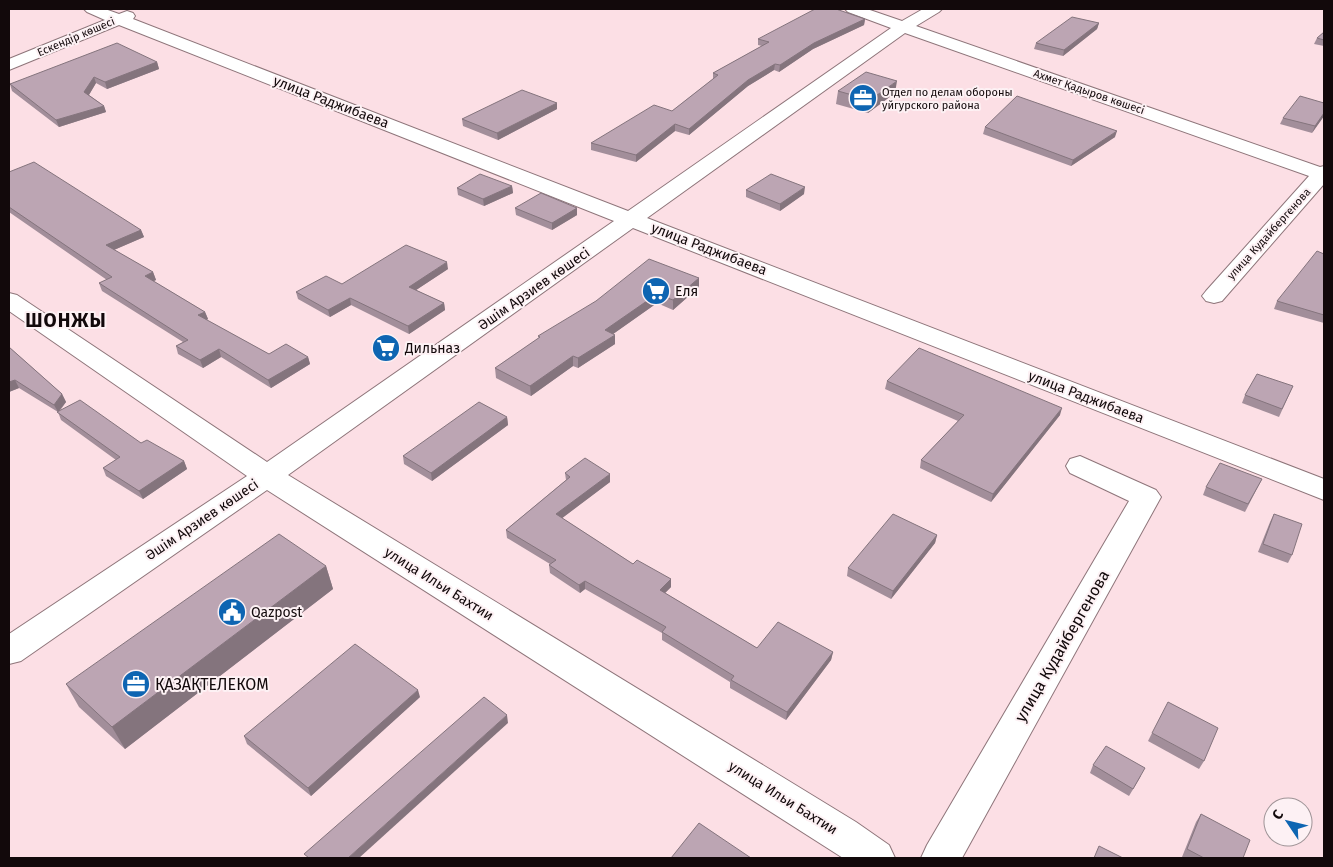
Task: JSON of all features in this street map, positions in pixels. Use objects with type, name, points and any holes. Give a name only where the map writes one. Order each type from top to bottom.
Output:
[{"type":"street","name":"улица Раджибаева","points":[[92,9],[1324,490]]},
{"type":"street","name":"Ескендір көшесі","points":[[9,65],[144,9]]},
{"type":"street","name":"Ахмет Қадыров көшесі","points":[[853,9],[1324,174]]},
{"type":"street","name":"Әшім Арзиев көшесі","points":[[9,651],[267,476],[904,26],[934,9]]},
{"type":"street","name":"улица Кудайбергенова","points":[[1214,296],[1324,174]]},
{"type":"street","name":"улица Ильи Бахтии","points":[[9,300],[267,476],[842,835],[875,858]]},
{"type":"street","name":"улица Кудайбергенова","points":[[941,858],[1146,497],[1080,466]]},
{"type":"building","points":[[815,9],[836,9],[865,19],[814,43],[780,65],[775,64],[748,80],[689,129],[675,124],[636,155],[591,143],[654,105],[672,111],[718,75],[713,73],[769,42],[758,39]]},
{"type":"building","points":[[1072,17],[1099,23],[1064,50],[1036,43]]},
{"type":"building","points":[[1324,32],[1324,40],[1317,38]]},
{"type":"building","points":[[117,43],[157,62],[105,82],[94,77],[84,92],[104,106],[56,120],[10,84]]},
{"type":"building","points":[[866,72],[897,81],[870,100],[838,91]]},
{"type":"building","points":[[522,90],[557,103],[497,133],[462,119]]},
{"type":"building","points":[[1017,96],[1117,131],[1073,160],[985,127]]},
{"type":"building","points":[[1300,96],[1324,103],[1324,113],[1315,126],[1283,118]]},
{"type":"building","points":[[34,162],[141,230],[106,245],[153,272],[145,276],[205,312],[198,315],[269,354],[286,344],[308,357],[268,380],[219,349],[200,360],[176,346],[188,340],[99,283],[112,277],[9,207],[9,172]]},
{"type":"building","points":[[480,174],[512,186],[483,199],[457,188]]},
{"type":"building","points":[[771,174],[805,187],[780,204],[746,190]]},
{"type":"building","points":[[541,193],[577,208],[552,223],[515,208]]},
{"type":"building","points":[[406,245],[447,262],[409,287],[444,303],[408,326],[350,298],[328,310],[296,292],[326,276],[342,284]]},
{"type":"building","points":[[1317,251],[1324,254],[1324,315],[1277,301]]},
{"type":"building","points":[[649,259],[699,278],[673,300],[657,294],[605,330],[615,335],[578,358],[573,356],[530,386],[495,368],[540,337],[538,336],[596,301]]},
{"type":"building","points":[[9,347],[62,394],[54,405],[15,380],[9,382]]},
{"type":"building","points":[[919,348],[1062,408],[993,494],[921,460],[964,415],[887,381]]},
{"type":"building","points":[[1257,374],[1293,386],[1282,409],[1245,395]]},
{"type":"building","points":[[80,400],[141,443],[147,440],[184,461],[139,491],[103,468],[120,457],[57,412]]},
{"type":"building","points":[[479,402],[507,417],[431,473],[403,456]]},
{"type":"building","points":[[585,458],[610,474],[556,514],[633,564],[637,560],[671,579],[660,590],[757,648],[778,622],[833,652],[787,712],[731,680],[734,676],[662,632],[666,627],[585,581],[579,585],[549,565],[556,560],[506,530],[570,477],[565,473]]},
{"type":"building","points":[[1220,463],[1262,479],[1248,504],[1206,487]]},
{"type":"building","points":[[893,514],[937,535],[893,591],[848,568]]},
{"type":"building","points":[[1274,514],[1302,524],[1292,555],[1263,544]]},
{"type":"building","points":[[279,534],[326,566],[112,727],[66,684]]},
{"type":"building","points":[[355,644],[418,690],[308,788],[244,736]]},
{"type":"building","points":[[484,697],[507,715],[348,858],[309,858],[304,854]]},
{"type":"building","points":[[1168,702],[1218,728],[1204,761],[1152,733]]},
{"type":"building","points":[[1106,746],[1145,768],[1133,789],[1093,765]]},
{"type":"building","points":[[1201,814],[1250,840],[1243,858],[1204,858],[1187,849]]},
{"type":"building","points":[[699,823],[751,858],[671,858]]},
{"type":"building","points":[[1099,846],[1123,858],[1094,858]]},
{"type":"place","name":"Отдел по делам обороны уйгурского района","points":[[863,98]]},
{"type":"place","name":"Еля","points":[[656,291]]},
{"type":"place","name":"Дильназ","points":[[386,348]]},
{"type":"place","name":"Qazpost","points":[[232,612]]},
{"type":"place","name":"ҚАЗАҚТЕЛЕКОМ","points":[[136,684]]},
{"type":"district","name":"ШОНЖЫ","points":[[66,320]]}]
